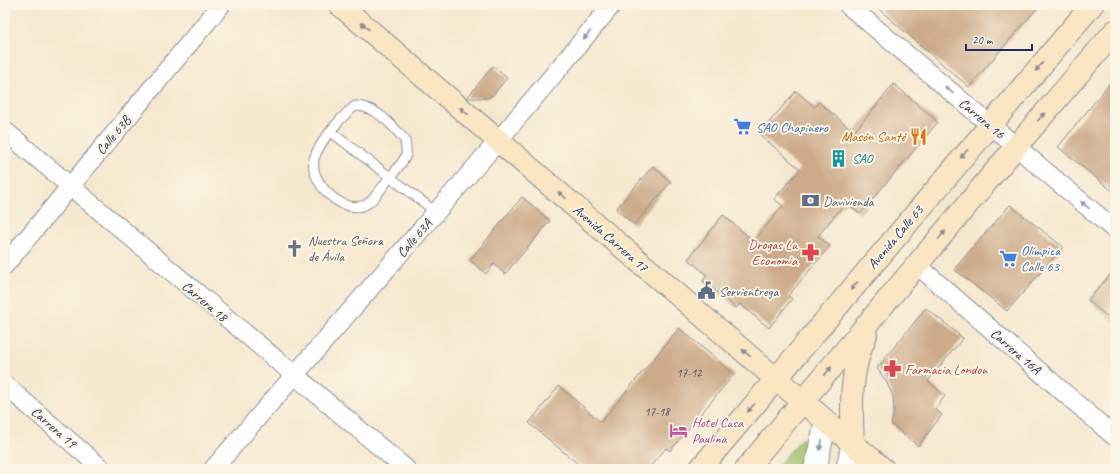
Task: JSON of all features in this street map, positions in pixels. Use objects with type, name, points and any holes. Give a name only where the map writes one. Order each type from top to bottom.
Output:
[{"type":"main road","name":"Avenida Carrera 17","points":[[340,5],[883,469]]},
{"type":"main road","name":"Avenida Calle 63","points":[[700,469],[1092,5]]},
{"type":"main road","points":[[746,469],[1115,31]]},
{"type":"main road","points":[[853,443],[851,392],[853,375],[856,359],[874,316]]},
{"type":"street","name":"Calle 63B","points":[[5,265],[221,5]]},
{"type":"street","name":"Calle 63A","points":[[214,469],[498,140],[612,5]]},
{"type":"street","name":"Carrera 16","points":[[848,5],[1115,230]]},
{"type":"street","name":"Carrera 18","points":[[5,131],[406,469]]},
{"type":"street","name":"Carrera 16A","points":[[917,265],[1115,437]]},
{"type":"street","name":"Carrera 19","points":[[5,385],[102,469]]},
{"type":"street","points":[[815,469],[826,421]]},
{"type":"street","points":[[847,469],[853,443]]},
{"type":"lane","points":[[355,106],[364,106],[389,122],[405,140],[406,155],[373,198],[365,204],[355,207],[340,203],[320,183],[314,171],[314,160],[318,150],[331,132],[355,106]]},
{"type":"lane","points":[[331,132],[389,178],[436,212]]},
{"type":"green space","points":[[802,438],[807,443],[802,469],[775,469]]},
{"type":"building","points":[[874,5],[1040,5],[969,87]]},
{"type":"building","points":[[493,66],[507,78],[493,95],[488,98],[467,98]]},
{"type":"building","points":[[1115,77],[1115,193],[1058,147]]},
{"type":"building","points":[[894,84],[938,122],[860,214],[846,202],[818,236],[830,246],[788,296],[792,299],[769,328],[740,304],[736,308],[703,281],[707,275],[688,259],[723,215],[754,241],[783,206],[774,199],[800,169],[759,134],[796,91],[815,107],[819,102],[854,132]]},
{"type":"building","points":[[653,166],[671,182],[634,225],[616,209]]},
{"type":"building","points":[[522,197],[550,221],[505,274],[494,264],[486,274],[470,260]]},
{"type":"building","name":"Olímpica Calle 63","points":[[1010,205],[1063,247],[1007,311],[954,269]]},
{"type":"building","points":[[1115,269],[1115,324],[1088,300]]},
{"type":"building","points":[[926,308],[963,338],[928,381],[945,396],[935,409],[942,415],[918,446],[891,424],[894,411],[893,396],[886,381],[877,368]]},
{"type":"building","points":[[679,328],[734,374],[670,451],[666,448],[648,469],[584,469],[529,423],[559,386],[601,422]]},
{"type":"place","name":"SAO Chapinero","points":[[743,127]]},
{"type":"place","name":"Masón Santé","points":[[918,136]]},
{"type":"place","name":"SAO","points":[[839,158]]},
{"type":"place","name":"Davivienda","points":[[810,201]]},
{"type":"place","name":"Nuestra Señora de Ávila","points":[[295,248]]},
{"type":"place","name":"Drogas La Economia","points":[[810,252]]},
{"type":"place","name":"Olímpica Calle 63","points":[[1008,258]]},
{"type":"place","name":"Servientrega","points":[[706,291]]},
{"type":"place","name":"Farmacia London","points":[[892,369]]},
{"type":"place","name":"Hotel Casa Paulina","points":[[679,430]]}]
